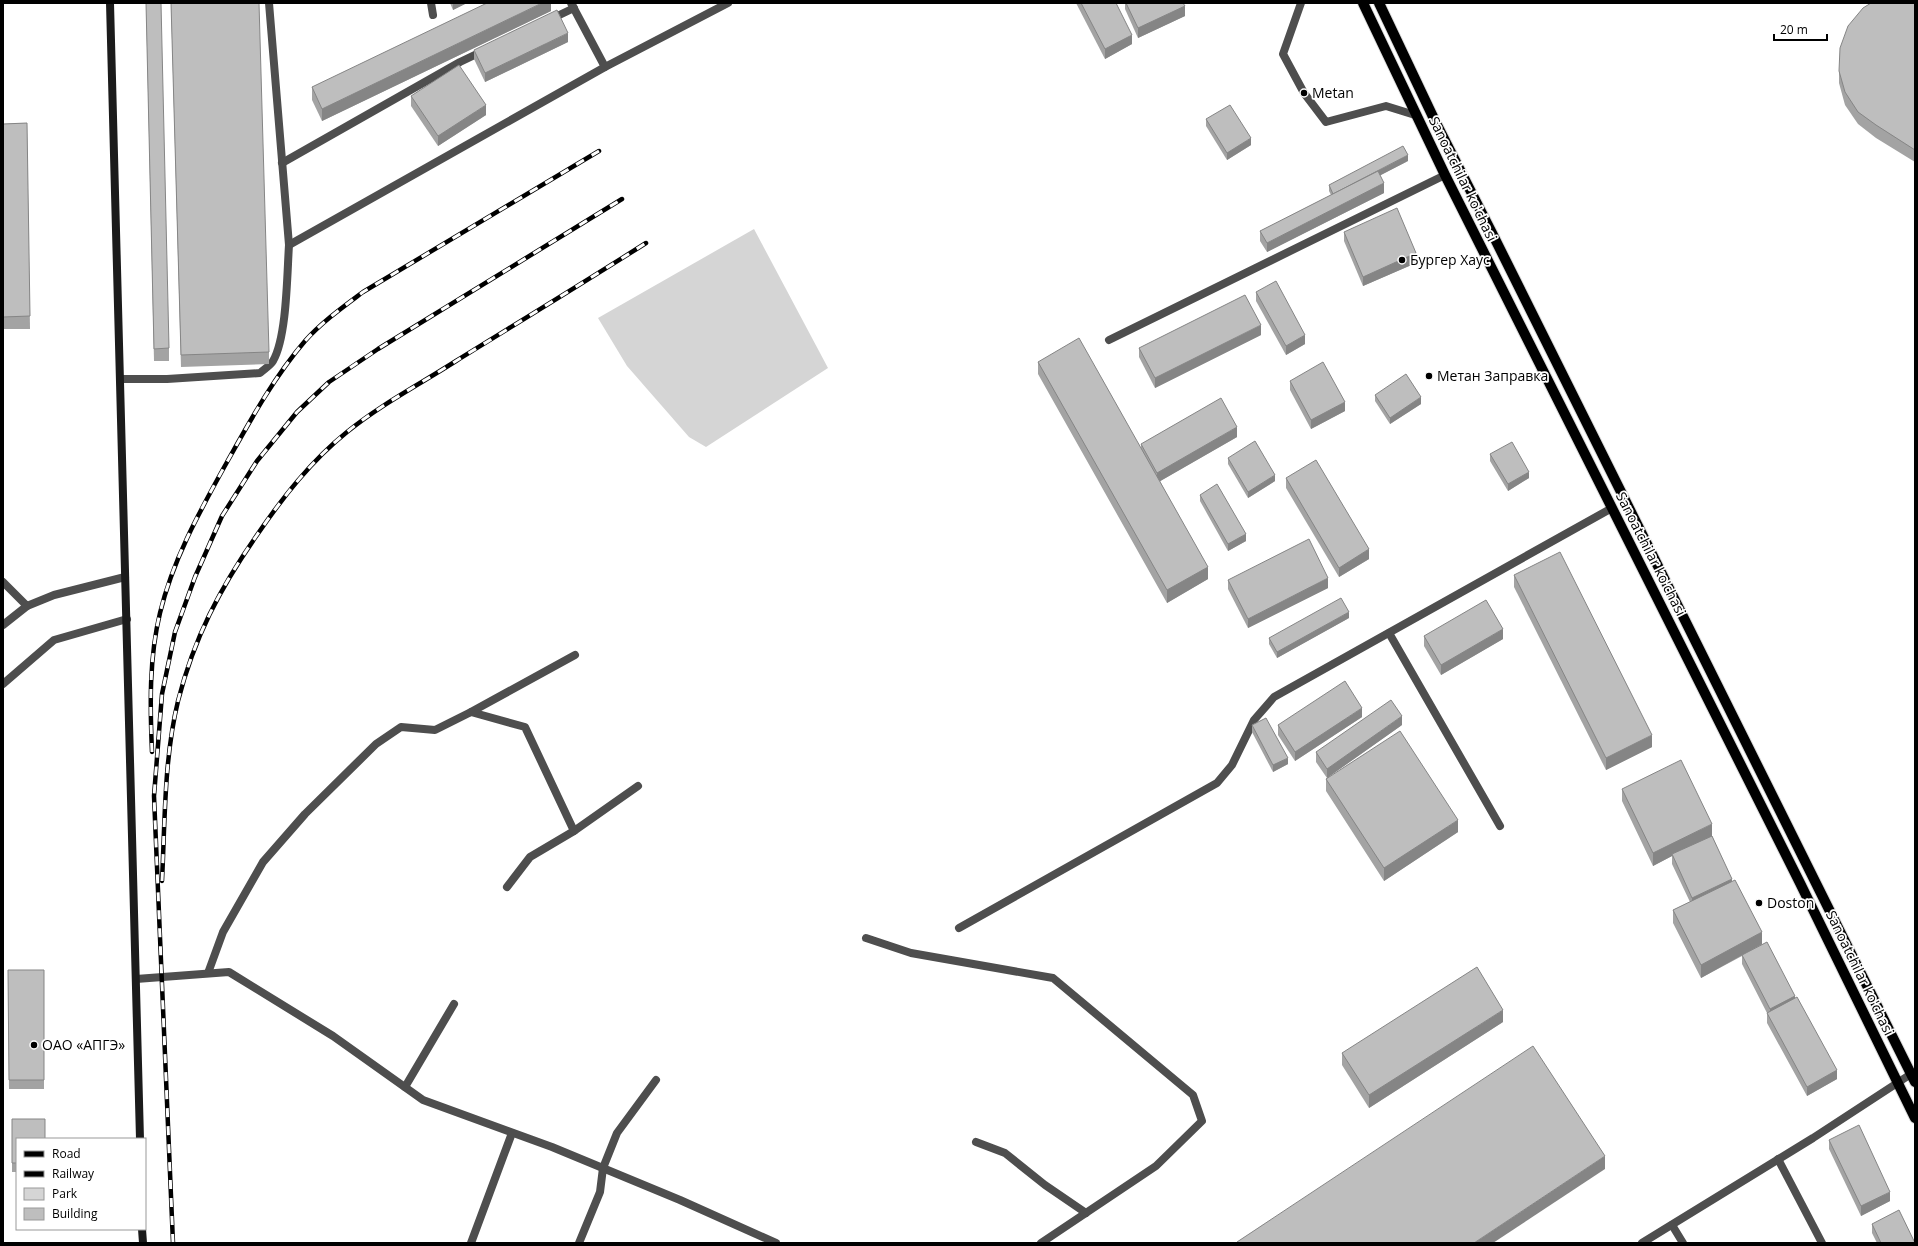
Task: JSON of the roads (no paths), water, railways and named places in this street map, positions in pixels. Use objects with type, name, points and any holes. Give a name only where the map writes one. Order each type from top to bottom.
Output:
[{"type":"main road","name":"Sanoatchilar ko'chasi","points":[[1363,3],[1445,176],[1796,876],[1915,1118]]},
{"type":"main road","name":"Sanoatchilar ko'chasi","points":[[1379,3],[1434,121],[1503,254],[1913,1078]]},
{"type":"street","points":[[110,3],[140,1138]]},
{"type":"street","points":[[142,1230],[142,1243]]},
{"type":"lane","points":[[120,380],[166,379],[260,373],[274,360],[282,330],[289,245],[269,3]]},
{"type":"lane","points":[[431,3],[433,15]]},
{"type":"lane","points":[[289,245],[605,67],[728,3]]},
{"type":"lane","points":[[1301,3],[1283,54],[1304,92],[1326,122],[1386,106],[1415,115]]},
{"type":"lane","points":[[546,22],[573,6],[605,67]]},
{"type":"lane","points":[[282,163],[460,62],[488,49]]},
{"type":"lane","points":[[1109,340],[1445,176]]},
{"type":"lane","points":[[959,928],[1217,783],[1232,765],[1254,720],[1274,697],[1612,508]]},
{"type":"lane","points":[[3,625],[27,606],[54,595],[125,578]]},
{"type":"lane","points":[[3,582],[27,606]]},
{"type":"lane","points":[[3,684],[54,640],[126,619]]},
{"type":"lane","points":[[1389,633],[1500,826]]},
{"type":"lane","points":[[208,973],[223,932],[263,862],[305,814],[376,744],[400,727],[435,730],[575,655]]},
{"type":"lane","points":[[471,712],[525,727],[574,831]]},
{"type":"lane","points":[[507,887],[530,857],[574,831],[638,786]]},
{"type":"lane","points":[[866,938],[911,954],[1053,978],[1193,1095],[1202,1121],[1156,1166],[1041,1243]]},
{"type":"lane","points":[[136,979],[229,972],[333,1036],[423,1100],[603,1168],[680,1200],[776,1243]]},
{"type":"lane","points":[[405,1087],[454,1004]]},
{"type":"lane","points":[[1642,1243],[1778,1160],[1897,1082],[1913,1078]]},
{"type":"lane","points":[[579,1243],[600,1192],[603,1168],[617,1133],[656,1080]]},
{"type":"lane","points":[[471,1243],[512,1133]]},
{"type":"lane","points":[[976,1142],[1005,1153],[1045,1185],[1086,1213]]},
{"type":"lane","points":[[1778,1160],[1822,1243]]},
{"type":"lane","points":[[1672,1225],[1682,1243]]},
{"type":"railway","points":[[152,752],[151,682],[154,647],[160,613],[172,574],[197,517],[263,400],[283,369],[318,327],[363,292],[599,151]]},
{"type":"railway","points":[[173,1243],[154,796],[162,694],[175,632],[195,577],[222,516],[257,461],[297,412],[329,382],[378,349],[622,199]]},
{"type":"railway","points":[[162,881],[166,790],[170,745],[173,723],[184,678],[200,635],[220,594],[231,574],[277,507],[298,480],[321,455],[360,422],[400,395],[646,243]]},
{"type":"place","name":"Metan","points":[[1304,93]]},
{"type":"place","name":"Бургер Хаус","points":[[1402,260]]},
{"type":"place","name":"Метан Заправка","points":[[1429,376]]},
{"type":"place","name":"Doston","points":[[1759,903]]},
{"type":"place","name":"ОАО «АПГЭ»","points":[[34,1045]]}]
